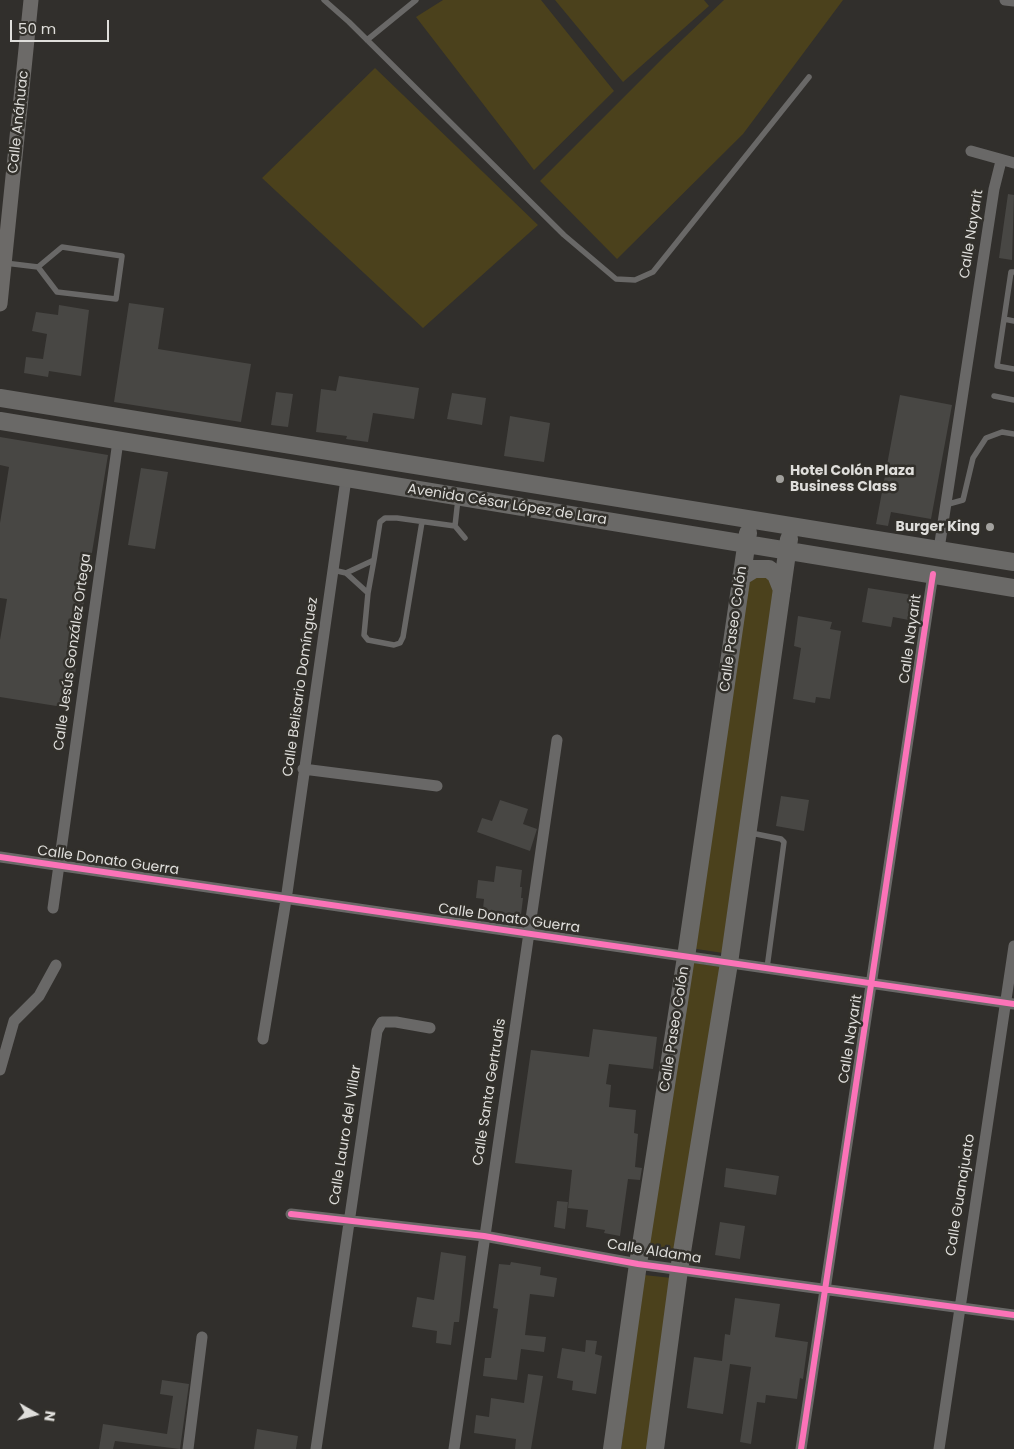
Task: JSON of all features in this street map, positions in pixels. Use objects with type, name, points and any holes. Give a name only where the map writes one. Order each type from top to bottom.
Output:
[{"type":"main road","name":"Avenida César López de Lara","points":[[0,398],[750,521],[1014,562]]},
{"type":"main road","name":"Avenida César López de Lara","points":[[0,421],[1014,588]]},
{"type":"main road","name":"Calle Paseo Colón","points":[[612,1449],[750,521]]},
{"type":"main road","points":[[655,1449],[679,1270],[729,964],[746,833],[791,527]]},
{"type":"main road","points":[[741,577],[754,568],[769,569],[776,575],[782,590]]},
{"type":"street","name":"Calle Anáhuac","points":[[0,304],[31,0]]},
{"type":"street","points":[[1005,0],[1014,2]]},
{"type":"street","points":[[971,151],[1001,161],[1014,162]]},
{"type":"street","name":"Calle Nayarit","points":[[939,549],[994,189],[1001,161]]},
{"type":"street","name":"Calle Jesús González Ortega","points":[[52,908],[118,441]]},
{"type":"street","name":"Calle Belisario Domínguez","points":[[263,1039],[286,900],[303,769],[346,479]]},
{"type":"street","name":"Calle Nayarit","points":[[802,1449],[933,574]]},
{"type":"street","name":"Calle Santa Gertrudis","points":[[454,1449],[556,740]]},
{"type":"street","points":[[303,769],[437,786]]},
{"type":"street","name":"Calle Donato Guerra","points":[[0,857],[286,900],[1010,1003]]},
{"type":"street","name":"Calle Guanajuato","points":[[939,1449],[959,1306],[1010,1003],[1014,946]]},
{"type":"street","points":[[0,1070],[14,1021],[39,996],[56,965]]},
{"type":"street","name":"Calle Lauro del Villar","points":[[316,1449],[377,1031],[382,1022],[396,1022],[430,1028]]},
{"type":"street","name":"Calle Aldama","points":[[291,1214],[484,1236],[638,1264],[959,1306],[1014,1315]]},
{"type":"street","points":[[188,1449],[202,1337]]},
{"type":"lane","points":[[324,0],[367,40],[564,235],[616,279],[635,280],[653,272],[809,77]]},
{"type":"lane","points":[[367,40],[416,0]]},
{"type":"lane","points":[[4,263],[38,267],[57,292],[116,299],[122,256],[62,247],[38,267]]},
{"type":"lane","points":[[1014,272],[1011,272],[997,366],[1014,369]]},
{"type":"lane","points":[[1004,319],[1014,321]]},
{"type":"lane","points":[[994,396],[1014,400]]},
{"type":"lane","points":[[945,505],[963,500],[973,458],[986,438],[1002,432],[1014,434]]},
{"type":"lane","points":[[455,526],[459,497]]},
{"type":"lane","points":[[422,522],[403,637],[400,643],[394,645],[368,640],[364,635],[368,593],[380,522],[385,518],[397,518],[455,526],[465,538]]},
{"type":"lane","points":[[346,574],[374,560]]},
{"type":"lane","points":[[333,570],[346,574],[368,593]]},
{"type":"lane","points":[[746,833],[781,839],[784,842],[767,968]]},
{"type":"shaded area","points":[[443,0],[541,0],[614,91],[534,170],[416,17]]},
{"type":"shaded area","points":[[555,0],[704,0],[709,6],[623,82]]},
{"type":"shaded area","points":[[724,0],[843,0],[743,134],[617,259],[540,181]]},
{"type":"shaded area","points":[[375,68],[538,225],[423,328],[262,178]]},
{"type":"shaded area","points":[[754,575],[772,577],[776,602],[723,953],[690,948],[742,596]]},
{"type":"shaded area","points":[[689,962],[721,967],[675,1257],[648,1252]]},
{"type":"shaded area","points":[[644,1275],[672,1278],[649,1449],[621,1449]]},
{"type":"building","points":[[1008,194],[1014,195],[1012,260],[999,258]]},
{"type":"building","points":[[129,303],[164,308],[158,349],[251,364],[241,422],[114,402]]},
{"type":"building","points":[[59,305],[89,310],[81,376],[49,371],[48,377],[24,373],[26,357],[43,359],[47,334],[32,331],[36,312],[58,315]]},
{"type":"building","points":[[339,376],[419,388],[414,419],[373,413],[368,442],[346,439],[347,436],[316,432],[321,389],[336,391]]},
{"type":"building","points":[[276,392],[293,394],[288,427],[271,425]]},
{"type":"building","points":[[452,393],[486,398],[482,425],[447,419]]},
{"type":"building","points":[[900,395],[952,405],[931,519],[891,512],[888,526],[876,524]]},
{"type":"building","points":[[510,416],[550,423],[544,462],[504,456]]},
{"type":"building","points":[[0,437],[108,455],[73,668],[76,668],[69,708],[0,697],[0,640],[7,599],[0,598],[0,523],[9,467],[0,465]]},
{"type":"building","points":[[141,468],[168,472],[155,549],[128,545]]},
{"type":"building","points":[[868,588],[918,596],[914,621],[893,617],[891,627],[862,622]]},
{"type":"building","points":[[798,616],[832,622],[830,629],[841,631],[830,699],[816,697],[815,703],[793,699],[801,648],[794,646]]},
{"type":"building","points":[[781,796],[809,800],[804,831],[776,826]]},
{"type":"building","points":[[500,800],[528,809],[523,824],[537,829],[530,851],[477,832],[482,818],[492,821]]},
{"type":"building","points":[[496,866],[522,870],[520,887],[522,887],[521,898],[523,898],[520,923],[482,918],[484,899],[476,898],[478,880],[494,882]]},
{"type":"building","points":[[593,1029],[657,1037],[653,1069],[609,1064],[606,1084],[611,1085],[609,1107],[636,1110],[634,1133],[638,1134],[635,1167],[642,1168],[640,1180],[628,1179],[620,1236],[604,1233],[605,1230],[586,1227],[588,1210],[568,1208],[572,1170],[515,1163],[531,1050],[589,1057]]},
{"type":"building","points":[[726,1168],[779,1176],[776,1195],[724,1187]]},
{"type":"building","points":[[557,1201],[568,1202],[565,1229],[554,1227]]},
{"type":"building","points":[[720,1222],[745,1226],[740,1259],[715,1255]]},
{"type":"building","points":[[441,1252],[466,1256],[459,1322],[454,1322],[451,1345],[436,1343],[437,1331],[412,1327],[417,1297],[434,1300]]},
{"type":"building","points":[[511,1262],[541,1267],[540,1275],[557,1278],[554,1297],[530,1294],[525,1335],[546,1337],[544,1352],[521,1349],[517,1380],[483,1376],[485,1358],[491,1358],[498,1309],[493,1308],[499,1264],[510,1265]]},
{"type":"building","points":[[735,1298],[780,1304],[775,1337],[808,1342],[803,1379],[800,1378],[797,1399],[766,1395],[765,1403],[757,1402],[751,1444],[740,1442],[751,1367],[730,1364],[723,1414],[687,1408],[694,1357],[722,1361],[725,1334],[730,1335]]},
{"type":"building","points":[[586,1340],[597,1341],[595,1354],[602,1356],[596,1394],[572,1390],[573,1381],[557,1378],[562,1348],[585,1352]]},
{"type":"building","points":[[528,1374],[543,1376],[531,1449],[515,1449],[516,1439],[474,1433],[476,1415],[489,1417],[491,1398],[524,1403]]},
{"type":"building","points":[[162,1380],[189,1384],[180,1449],[115,1441],[113,1449],[99,1449],[103,1424],[167,1434],[173,1396],[160,1394]]},
{"type":"building","points":[[257,1429],[298,1436],[296,1449],[254,1449]]},
{"type":"cycle path","points":[[801,1449],[933,574]]},
{"type":"cycle path","points":[[0,857],[1014,1004]]},
{"type":"cycle path","points":[[291,1214],[484,1236],[638,1264],[1014,1315]]},
{"type":"place","name":"Hotel Colón Plaza Business Class","points":[[780,479]]},
{"type":"place","name":"Burger King","points":[[990,527]]}]
